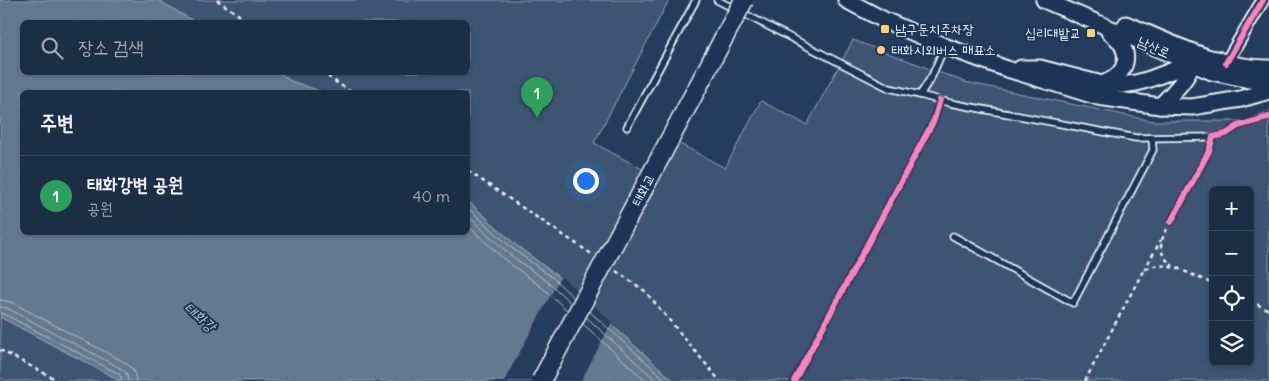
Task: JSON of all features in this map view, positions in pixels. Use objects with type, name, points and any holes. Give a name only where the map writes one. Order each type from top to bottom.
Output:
[{"type":"main road","name":"태화교","points":[[541,381],[744,0]]},
{"type":"main road","points":[[846,0],[884,20],[944,46],[1007,69],[1098,97],[1160,106],[1192,107],[1241,100],[1269,91]]},
{"type":"main road","name":"남산로","points":[[1044,0],[1212,72],[1254,81],[1269,82]]},
{"type":"main road","name":"남산로","points":[[1066,0],[1187,49],[1222,61],[1251,68],[1269,68]]},
{"type":"main road","points":[[1091,20],[1120,41],[1125,49],[1124,67],[1119,75],[1112,81],[1102,84]]},
{"type":"main road","points":[[1160,106],[1183,80],[1192,64],[1194,56],[1187,49]]},
{"type":"main road","points":[[1007,69],[1040,68],[1102,84],[1122,85],[1136,83],[1206,58],[1222,61]]},
{"type":"street","points":[[1222,61],[1263,0]]},
{"type":"lane","points":[[627,127],[696,0]]},
{"type":"lane","points":[[717,0],[888,88],[950,103],[1127,136],[1152,138],[1213,137],[1226,134]]},
{"type":"lane","points":[[920,95],[932,76],[944,46]]},
{"type":"lane","points":[[954,236],[1073,303],[1153,150],[1152,138]]},
{"type":"path","points":[[217,0],[246,20]]},
{"type":"path","points":[[326,75],[348,90]]},
{"type":"path","points":[[470,172],[597,258]]},
{"type":"path","points":[[1085,381],[1176,213]]},
{"type":"path","points":[[1163,237],[1161,244],[1162,253],[1166,261],[1178,269]]},
{"type":"path","points":[[1143,271],[1150,266],[1160,264],[1178,269],[1209,282]]},
{"type":"path","points":[[613,269],[645,290],[720,381]]},
{"type":"path","points":[[1254,304],[1269,310]]},
{"type":"path","points":[[0,350],[59,381]]},
{"type":"path","points":[[0,356],[45,381]]},
{"type":"shaded area","points":[[158,0],[669,0],[594,143],[644,170],[663,135],[725,168],[761,101],[807,125],[853,40],[965,82],[1153,121],[1245,121],[1269,111],[1269,381],[674,381],[556,275],[516,245],[470,203],[470,90],[316,90],[291,81],[283,75],[470,75],[470,20],[191,20]]},
{"type":"shaded area","points":[[0,317],[121,381],[5,381],[0,378]]},
{"type":"water","name":"태화강","points":[[0,0],[158,0],[191,20],[20,20],[20,75],[283,75],[291,81],[316,90],[20,90],[20,235],[470,235],[470,203],[516,245],[556,275],[674,381],[121,381],[0,317]]},
{"type":"pier","points":[[561,276],[612,322],[581,381],[504,381]]},
{"type":"cycle path","points":[[1226,63],[1263,0]]},
{"type":"cycle path","points":[[794,381],[934,120],[940,100]]},
{"type":"cycle path","points":[[1171,222],[1209,151],[1213,137],[1226,134],[1238,126],[1269,117]]},
{"type":"place","name":"남구둔치주차장","points":[[885,29]]},
{"type":"place","name":"십리대밭교","points":[[1091,33]]},
{"type":"place","name":"태화시외버스 매표소","points":[[881,50]]},
{"type":"place","name":"태화강변 공원","points":[[537,118]]}]
